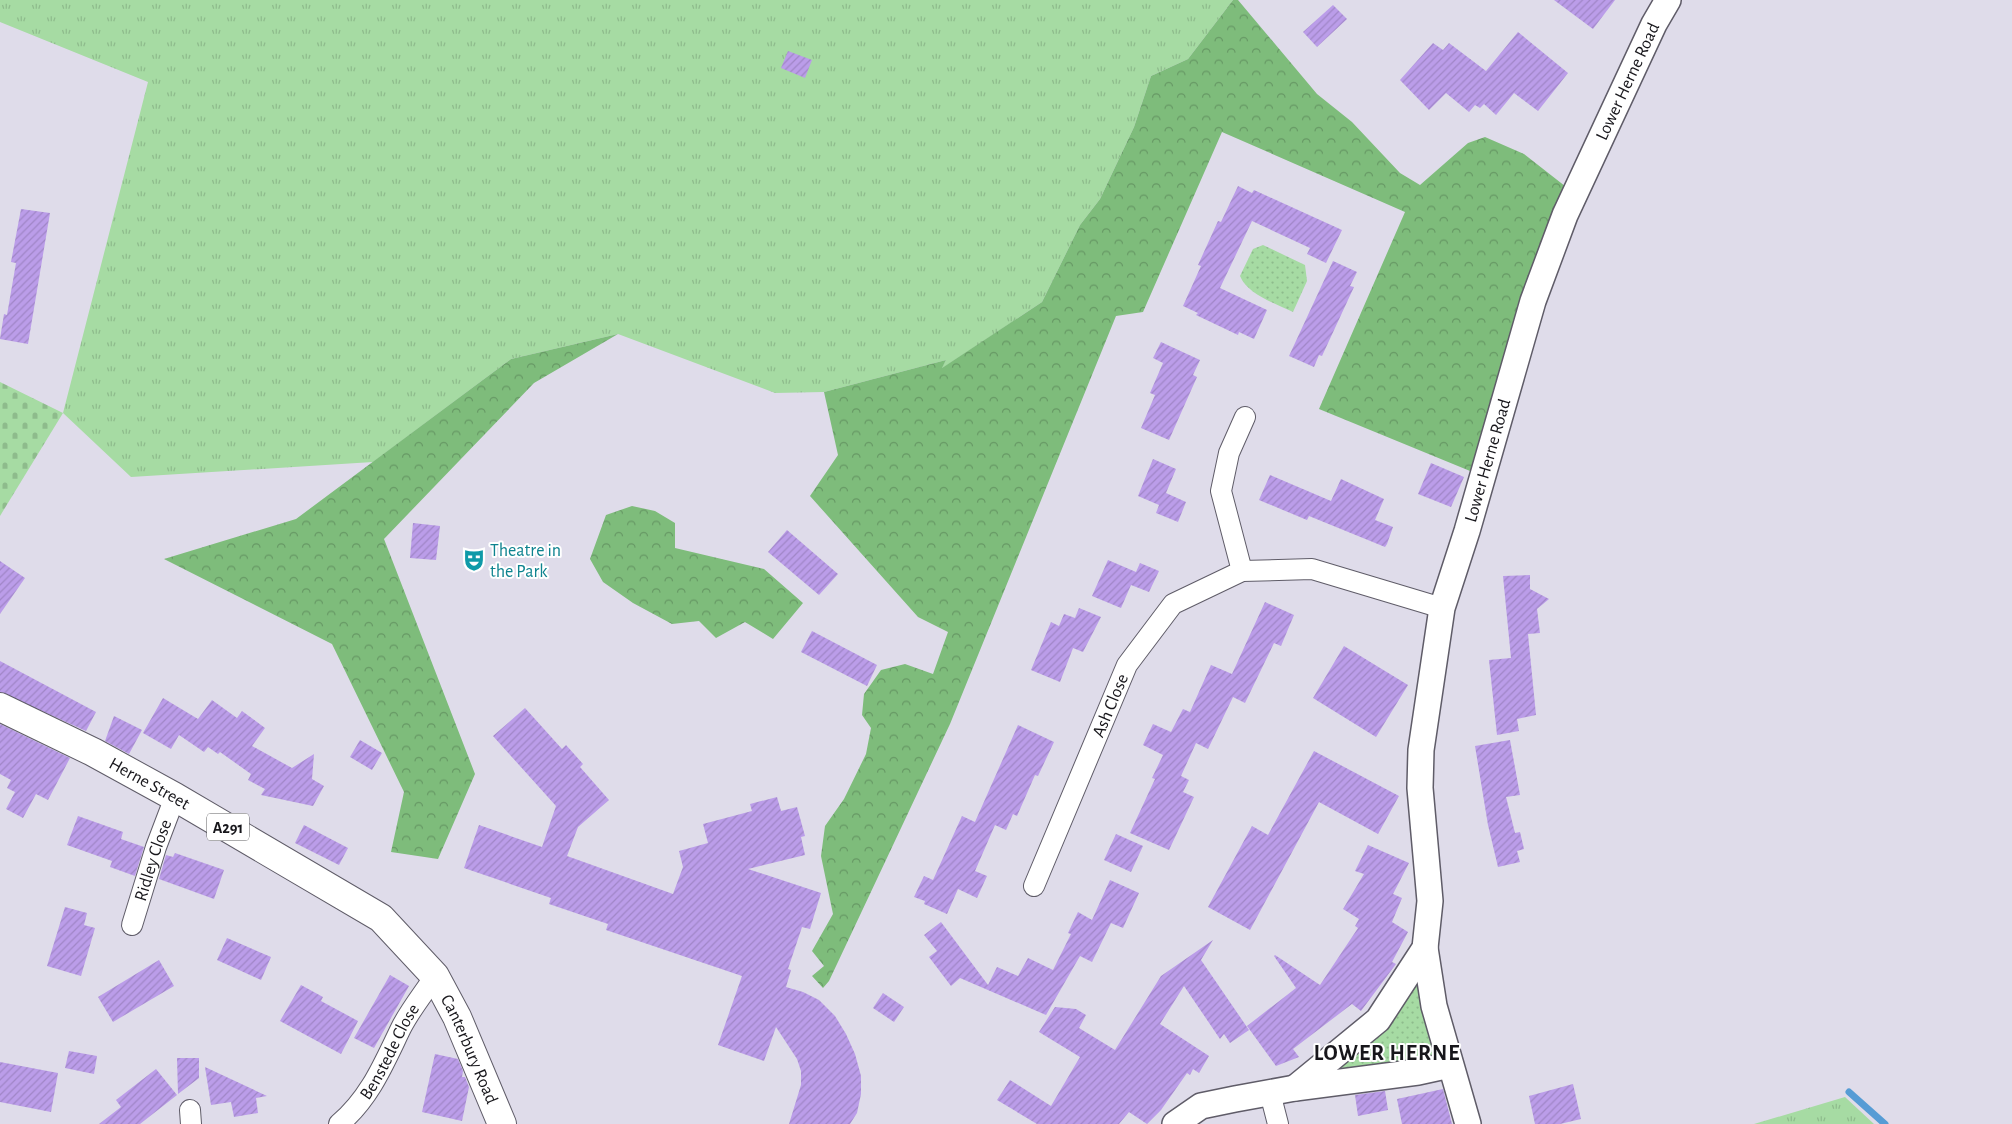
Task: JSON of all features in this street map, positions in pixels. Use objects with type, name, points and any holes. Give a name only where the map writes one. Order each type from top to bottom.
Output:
[{"type":"main road","name":"Herne Street","points":[[0,707],[93,752],[175,797],[381,918],[435,976]]},
{"type":"main road","name":"Canterbury Road","points":[[435,976],[457,1016],[502,1124]]},
{"type":"street","name":"Lower Herne Road","points":[[1468,1124],[1434,1006],[1425,948],[1430,901],[1420,788],[1421,750],[1442,608],[1467,531],[1533,301],[1564,215],[1668,0]]},
{"type":"street","points":[[1242,571],[1221,491],[1229,453],[1245,417]]},
{"type":"street","name":"Ash Close","points":[[1034,886],[1127,665],[1173,604],[1242,571],[1312,569],[1442,608]]},
{"type":"street","name":"Ridley Close","points":[[132,925],[156,847],[175,797]]},
{"type":"street","name":"Lower Herne Road","points":[[1295,1088],[1378,1020],[1425,948]]},
{"type":"street","name":"Benstede Close","points":[[339,1124],[352,1113],[386,1062],[402,1026],[435,976]]},
{"type":"street","name":"Lower Herne Road","points":[[1175,1124],[1201,1106],[1295,1088],[1450,1066]]},
{"type":"street","points":[[1270,1093],[1278,1124]]},
{"type":"green space","points":[[0,0],[1233,0],[1188,59],[1151,76],[1134,127],[1100,199],[1080,225],[1042,302],[941,369],[946,360],[824,392],[775,393],[618,334],[511,359],[373,462],[131,477],[63,413],[148,82],[0,22]]},
{"type":"green space","points":[[1233,0],[1238,0],[1317,94],[1352,122],[1400,173],[1420,185],[1468,143],[1485,137],[1524,154],[1570,190],[1492,480],[1319,409],[1405,212],[1222,132],[1143,312],[1116,316],[950,724],[829,981],[823,988],[812,976],[824,966],[812,951],[833,914],[821,856],[825,826],[844,799],[866,754],[871,728],[862,715],[864,694],[881,670],[905,664],[933,674],[948,632],[918,617],[810,496],[838,455],[824,392],[946,360],[942,368],[1042,302],[1080,225],[1100,199],[1134,127],[1151,76],[1188,59]]},
{"type":"green space","points":[[1263,245],[1305,265],[1307,281],[1293,312],[1270,302],[1256,293],[1244,283],[1240,276],[1253,249]]},
{"type":"green space","points":[[618,334],[534,383],[384,539],[475,774],[438,859],[391,852],[404,792],[332,644],[164,559],[296,519],[511,359]]},
{"type":"green space","points":[[0,382],[63,413],[0,516]]},
{"type":"green space","points":[[632,506],[655,511],[675,523],[675,548],[764,569],[803,603],[773,639],[745,622],[716,638],[699,621],[672,624],[633,603],[603,582],[590,559],[606,515]]},
{"type":"green space","points":[[1425,948],[1450,1065],[1295,1088],[1378,1020]]},
{"type":"green space","points":[[1845,1097],[1874,1124],[1754,1124]]},
{"type":"building","points":[[1554,0],[1615,0],[1593,29]]},
{"type":"building","points":[[1333,5],[1347,19],[1317,47],[1303,32]]},
{"type":"building","points":[[1518,32],[1568,73],[1538,111],[1514,93],[1496,115],[1484,104],[1480,108],[1475,105],[1469,112],[1446,93],[1429,110],[1400,80],[1433,43],[1443,50],[1449,43],[1486,71]]},
{"type":"building","points":[[788,51],[812,60],[805,78],[781,68]]},
{"type":"building","points":[[1238,186],[1252,193],[1254,190],[1342,230],[1326,263],[1307,254],[1310,248],[1252,221],[1220,288],[1267,310],[1254,339],[1239,332],[1238,335],[1196,315],[1198,313],[1183,306],[1201,266],[1198,265],[1218,221],[1221,222]]},
{"type":"building","points":[[21,209],[50,213],[28,344],[0,339],[4,314],[7,315],[16,263],[11,262]]},
{"type":"building","points":[[1333,261],[1357,272],[1350,286],[1354,287],[1322,356],[1319,355],[1314,367],[1289,356]]},
{"type":"building","points":[[1161,342],[1200,360],[1193,375],[1197,377],[1169,440],[1141,428],[1155,395],[1150,393],[1163,363],[1153,358]]},
{"type":"building","points":[[1153,459],[1176,469],[1166,493],[1186,502],[1178,522],[1156,513],[1159,505],[1138,496]]},
{"type":"building","points":[[1431,463],[1464,477],[1451,507],[1418,494]]},
{"type":"building","points":[[1270,475],[1331,501],[1341,479],[1384,499],[1375,520],[1393,527],[1387,544],[1385,547],[1309,516],[1307,520],[1259,500]]},
{"type":"building","points":[[413,523],[440,526],[436,560],[410,558]]},
{"type":"building","points":[[787,530],[838,574],[819,595],[768,552]]},
{"type":"building","points":[[1108,560],[1136,572],[1140,563],[1159,571],[1149,592],[1131,585],[1121,608],[1092,596]]},
{"type":"building","points":[[0,561],[25,578],[0,614]]},
{"type":"building","points":[[1530,575],[1530,589],[1549,599],[1537,609],[1540,633],[1528,634],[1536,715],[1517,719],[1519,731],[1497,735],[1489,660],[1511,658],[1503,576]]},
{"type":"building","points":[[1265,602],[1294,615],[1281,646],[1274,643],[1245,703],[1233,697],[1208,749],[1196,743],[1181,776],[1189,780],[1183,792],[1194,797],[1169,850],[1130,833],[1155,779],[1152,778],[1163,755],[1143,745],[1153,724],[1171,732],[1183,709],[1190,712],[1211,665],[1232,674]]},
{"type":"building","points":[[1079,608],[1101,617],[1083,652],[1073,648],[1060,682],[1031,670],[1051,622],[1059,626],[1064,614],[1075,618]]},
{"type":"building","points":[[812,631],[877,665],[867,686],[801,652]]},
{"type":"building","points":[[1344,646],[1408,685],[1376,737],[1313,698]]},
{"type":"building","points":[[0,661],[96,712],[86,731],[0,692]]},
{"type":"building","points":[[163,698],[198,719],[212,700],[237,718],[242,711],[265,728],[252,746],[292,768],[314,754],[312,779],[324,786],[313,806],[261,795],[265,789],[248,780],[251,774],[220,752],[218,754],[208,747],[204,752],[179,735],[171,749],[143,733]]},
{"type":"building","points":[[525,708],[562,749],[566,745],[583,764],[580,767],[609,800],[578,827],[567,856],[673,894],[683,867],[679,851],[708,843],[703,824],[752,811],[750,804],[777,797],[781,811],[797,807],[805,836],[801,837],[805,855],[748,869],[821,893],[810,929],[802,927],[788,969],[791,970],[786,987],[803,992],[819,1000],[835,1016],[846,1034],[855,1054],[861,1076],[861,1094],[857,1113],[850,1124],[789,1124],[801,1085],[801,1071],[797,1059],[776,1027],[764,1061],[718,1045],[742,976],[606,930],[608,924],[549,904],[551,898],[464,868],[479,825],[542,847],[556,806],[493,736]]},
{"type":"building","points":[[114,716],[142,730],[129,754],[105,741]]},
{"type":"building","points":[[0,724],[70,758],[48,800],[36,794],[23,818],[6,809],[15,792],[7,788],[11,780],[0,774]]},
{"type":"building","points":[[1018,725],[1054,742],[1038,776],[1035,775],[1017,816],[1013,814],[1006,830],[995,825],[975,871],[987,876],[977,898],[958,889],[947,914],[924,904],[925,901],[914,897],[924,876],[933,880],[962,816],[975,822]]},
{"type":"building","points":[[360,740],[382,753],[372,770],[350,757]]},
{"type":"building","points":[[1510,740],[1520,795],[1506,797],[1515,833],[1520,832],[1524,849],[1517,851],[1520,862],[1498,867],[1488,825],[1475,746]]},
{"type":"building","points":[[1314,751],[1399,796],[1378,834],[1319,802],[1250,930],[1208,907],[1252,826],[1268,835]]},
{"type":"building","points":[[78,816],[123,832],[121,839],[144,847],[135,876],[110,867],[112,861],[67,845]]},
{"type":"building","points":[[304,825],[348,848],[339,865],[295,843]]},
{"type":"building","points":[[1116,834],[1143,846],[1131,872],[1104,860]]},
{"type":"building","points":[[1368,845],[1409,863],[1393,894],[1402,898],[1392,922],[1408,932],[1392,962],[1396,964],[1361,1011],[1352,1004],[1293,1049],[1299,1057],[1276,1066],[1247,1026],[1296,988],[1274,956],[1320,985],[1358,928],[1355,926],[1359,919],[1343,909],[1364,874],[1355,871]]},
{"type":"building","points":[[175,853],[224,870],[214,899],[159,879],[166,855],[173,857]]},
{"type":"building","points":[[1110,880],[1139,893],[1123,928],[1111,923],[1092,962],[1080,956],[1046,1015],[960,978],[951,986],[929,957],[937,951],[924,935],[941,922],[988,985],[997,967],[1018,976],[1028,958],[1053,970],[1071,934],[1068,933],[1078,912],[1092,920]]},
{"type":"building","points":[[65,907],[87,913],[84,925],[95,928],[81,976],[47,966]]},
{"type":"building","points":[[227,938],[271,957],[261,980],[217,960]]},
{"type":"building","points":[[1213,940],[1201,960],[1249,1030],[1230,1043],[1224,1034],[1220,1039],[1184,986],[1160,1024],[1209,1056],[1199,1073],[1193,1069],[1190,1075],[1187,1073],[1161,1110],[1147,1124],[1129,1112],[1119,1124],[1037,1124],[997,1100],[1010,1080],[1051,1106],[1080,1057],[1039,1032],[1055,1007],[1076,1009],[1086,1015],[1079,1028],[1115,1050],[1161,976]]},
{"type":"building","points":[[159,960],[174,986],[113,1022],[98,997]]},
{"type":"building","points":[[390,975],[409,986],[374,1048],[354,1038]]},
{"type":"building","points":[[301,985],[323,997],[321,1001],[358,1021],[341,1054],[280,1021]]},
{"type":"building","points":[[883,993],[904,1007],[894,1022],[873,1008]]},
{"type":"building","points":[[69,1051],[97,1056],[94,1074],[65,1068]]},
{"type":"building","points":[[435,1054],[458,1059],[463,1071],[462,1077],[465,1077],[469,1087],[462,1121],[422,1112]]},
{"type":"building","points":[[177,1058],[199,1058],[199,1078],[178,1094]]},
{"type":"building","points":[[0,1062],[58,1073],[51,1112],[0,1102]]},
{"type":"building","points":[[205,1067],[267,1096],[256,1098],[258,1113],[234,1117],[231,1102],[211,1105]]},
{"type":"building","points":[[156,1069],[177,1095],[140,1124],[99,1124],[121,1107],[116,1100]]},
{"type":"building","points":[[1573,1084],[1581,1119],[1560,1124],[1535,1124],[1529,1096]]},
{"type":"building","points":[[1443,1089],[1452,1124],[1402,1124],[1397,1099]]},
{"type":"building","points":[[1385,1091],[1388,1110],[1358,1116],[1355,1095]]},
{"type":"waterway","points":[[1849,1092],[1885,1124]]},
{"type":"place","name":"Theatre in the Park","points":[[474,560]]},
{"type":"district","name":"LOWER HERNE","points":[[1387,1052]]}]
